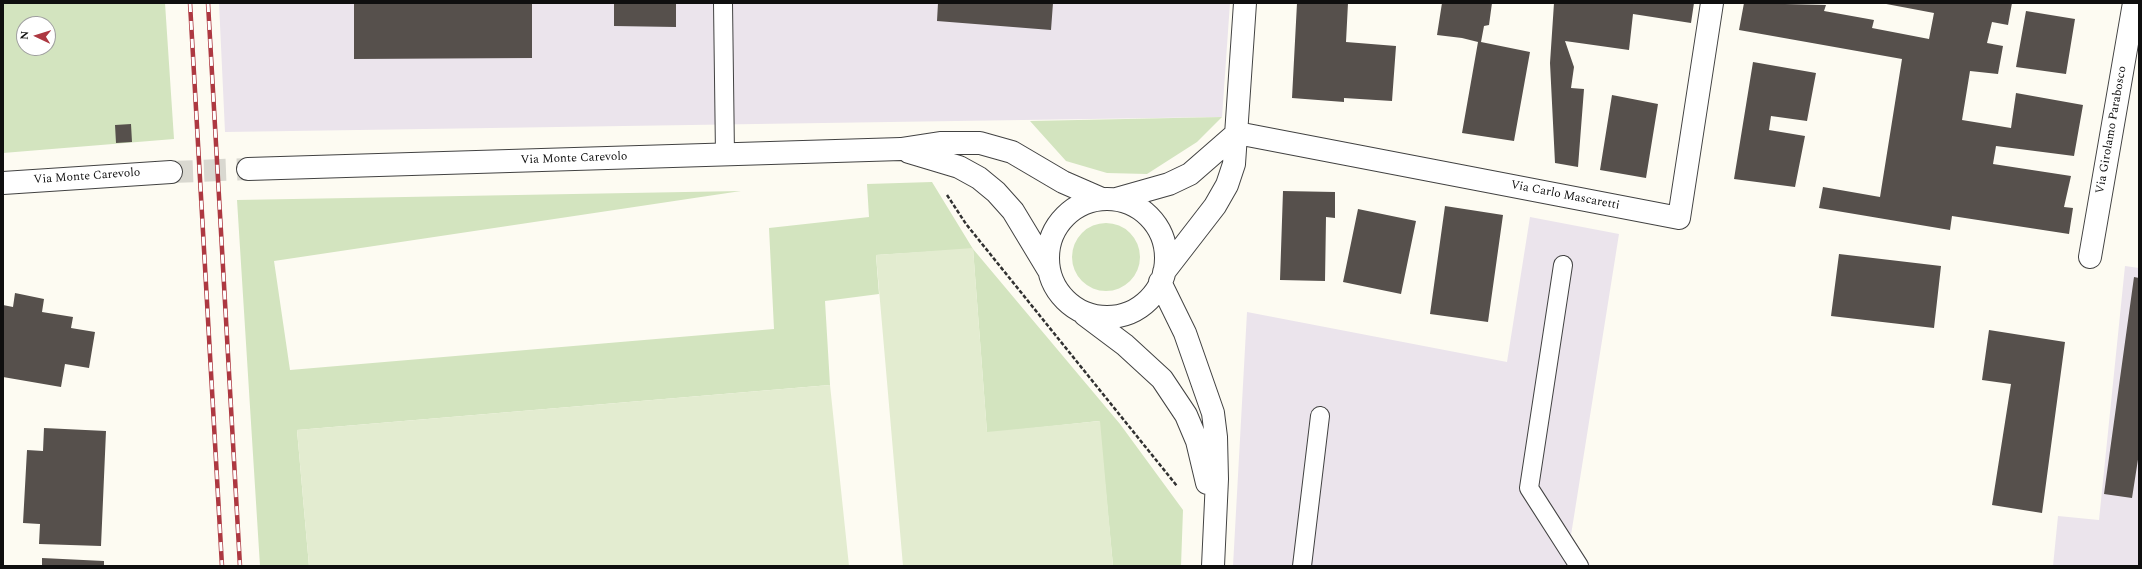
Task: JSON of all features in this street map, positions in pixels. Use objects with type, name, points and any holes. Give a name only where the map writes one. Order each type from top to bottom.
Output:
[{"type":"street","points":[[1082,313],[1101,318],[1125,315],[1147,302],[1162,277],[1192,238],[1227,185],[1234,164],[1246,3]]},
{"type":"street","name":"Via Carlo Mascaretti","points":[[1236,133],[1679,218],[1712,3]]},
{"type":"street","name":"Via Girolamo Parabosco","points":[[2090,257],[2134,3]]},
{"type":"street","points":[[1215,534],[1205,471],[1197,440],[1186,415],[1162,379],[1148,364],[1067,302],[1056,288],[1049,271],[1047,252],[1051,236],[1060,221],[1072,209],[1087,202],[1109,199],[1163,186],[1190,174],[1236,133]]},
{"type":"street","name":"Via Monte Carevolo","points":[[248,169],[900,149],[940,143],[980,143],[1012,152],[1063,182],[1109,199]]},
{"type":"street","name":"Via Monte Carevolo","points":[[900,149],[935,158],[979,178],[996,192],[1013,211],[1024,227],[1049,271]]},
{"type":"street","name":"Via Monte Carevolo","points":[[3,182],[171,172]]},
{"type":"street","points":[[1109,199],[1129,203],[1143,211],[1155,223],[1163,238],[1166,254],[1162,277],[1185,333],[1212,413],[1216,437],[1215,534],[1213,566]]},
{"type":"lane","points":[[723,3],[725,155]]},
{"type":"lane","points":[[1563,265],[1529,488],[1579,566]]},
{"type":"lane","points":[[1302,566],[1320,416]]},
{"type":"path","points":[[944,192],[966,224],[1180,491]]},
{"type":"shaded area","points":[[219,3],[1230,3],[1222,117],[225,132]]},
{"type":"shaded area","points":[[1530,217],[1619,234],[1571,535],[1591,566],[1233,566],[1247,312],[1507,362]]},
{"type":"shaded area","points":[[2125,266],[2139,268],[2139,566],[2053,566],[2058,516],[2099,520]]},
{"type":"green space","points":[[3,3],[165,3],[174,139],[3,153]]},
{"type":"green space","points":[[1222,117],[1197,142],[1147,174],[1107,173],[1066,161],[1030,121]]},
{"type":"green space","points":[[932,182],[973,249],[876,255],[879,294],[825,301],[830,385],[297,430],[309,566],[260,566],[237,200],[741,191],[274,261],[290,370],[774,329],[769,228],[869,217],[867,184]]},
{"type":"green space","points":[[1106,223],[1119,226],[1130,233],[1137,244],[1140,257],[1137,270],[1130,281],[1119,288],[1106,291],[1093,288],[1082,281],[1075,270],[1072,257],[1075,244],[1082,233],[1093,226]]},
{"type":"green space","points":[[973,248],[987,432],[1100,421],[1113,566],[903,566],[876,255]]},
{"type":"green space","points":[[973,249],[1120,424],[1183,510],[1181,566],[1113,566],[1099,421],[987,433]]},
{"type":"green space","points":[[830,385],[849,566],[309,566],[297,430]]},
{"type":"building","points":[[354,3],[532,3],[532,58],[354,59]]},
{"type":"building","points":[[614,3],[676,3],[676,27],[614,26]]},
{"type":"building","points":[[938,3],[1053,3],[1051,30],[937,21]]},
{"type":"building","points":[[1297,3],[1348,3],[1346,42],[1396,46],[1392,101],[1344,98],[1344,102],[1292,98]]},
{"type":"building","points":[[1442,3],[1492,3],[1489,25],[1484,26],[1481,42],[1530,52],[1514,141],[1462,133],[1478,42],[1462,38],[1437,35]]},
{"type":"building","points":[[1554,3],[1694,3],[1691,23],[1633,14],[1629,50],[1565,41],[1574,67],[1571,88],[1584,89],[1578,167],[1555,163],[1550,63]]},
{"type":"building","points":[[1744,3],[1826,5],[1824,11],[1874,20],[1872,28],[1929,39],[1934,13],[1881,3],[2012,3],[2008,25],[1992,22],[1987,43],[2003,46],[1998,74],[1970,71],[1962,120],[2011,128],[2016,93],[2083,105],[2074,156],[1996,146],[1993,164],[2071,176],[2064,207],[2073,208],[2069,234],[1952,216],[1950,230],[1819,208],[1823,187],[1880,197],[1902,59],[1739,30]]},
{"type":"building","points":[[2026,11],[2075,19],[2066,74],[2016,67]]},
{"type":"building","points":[[1753,62],[1816,73],[1807,121],[1771,116],[1769,130],[1805,136],[1795,187],[1734,179]]},
{"type":"building","points":[[1612,95],[1658,104],[1646,178],[1600,170]]},
{"type":"building","points":[[131,124],[132,142],[116,143],[115,125]]},
{"type":"building","points":[[1283,191],[1335,192],[1335,218],[1326,217],[1325,281],[1280,280]]},
{"type":"building","points":[[1445,206],[1503,215],[1488,322],[1430,314]]},
{"type":"building","points":[[1358,209],[1416,221],[1401,294],[1343,282]]},
{"type":"building","points":[[1839,254],[1941,266],[1934,328],[1831,316]]},
{"type":"building","points":[[2134,277],[2139,278],[2139,453],[2132,498],[2104,494]]},
{"type":"building","points":[[15,293],[44,299],[42,312],[73,317],[71,328],[95,332],[89,368],[65,364],[61,387],[3,377],[3,305],[13,307]]},
{"type":"building","points":[[1989,330],[2065,342],[2042,513],[1992,505],[2011,384],[1982,380]]},
{"type":"building","points":[[44,428],[106,431],[101,546],[39,544],[40,524],[23,523],[27,450],[43,451]]},
{"type":"building","points":[[42,558],[104,561],[104,566],[42,566]]},
{"type":"tunnel","points":[[171,172],[248,169]]},
{"type":"railway","points":[[190,3],[222,566]]},
{"type":"railway","points":[[208,3],[240,566]]}]
